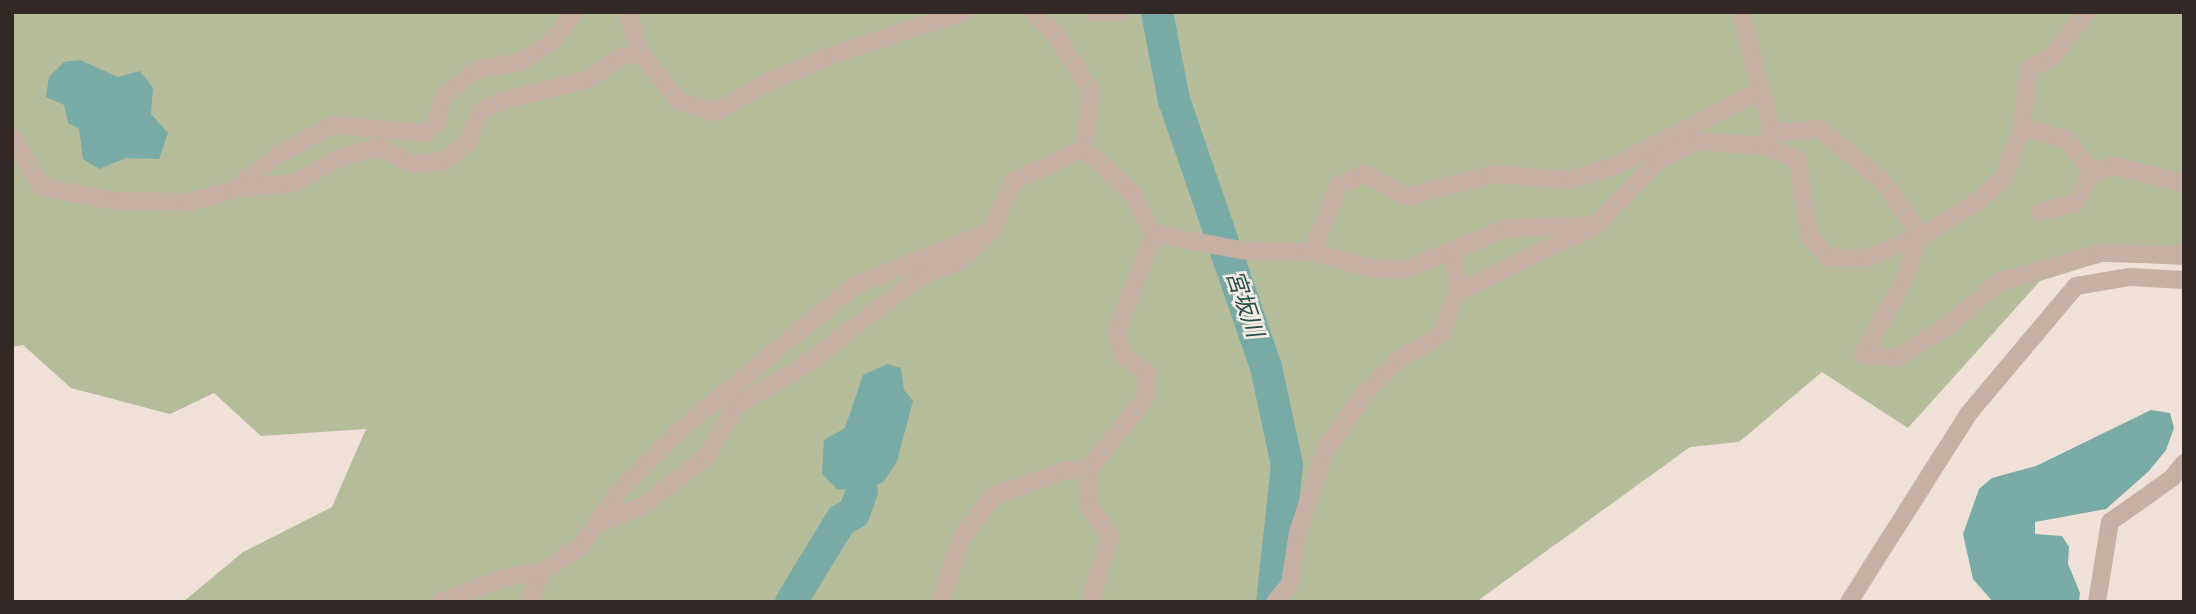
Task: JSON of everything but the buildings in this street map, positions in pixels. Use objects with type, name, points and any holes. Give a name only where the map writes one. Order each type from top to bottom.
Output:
[{"type":"street","points":[[235,189],[279,154],[333,125],[426,133],[436,124],[444,96],[476,70],[519,62],[549,45],[575,12]]},
{"type":"street","points":[[628,12],[640,52],[679,101],[716,113],[766,83],[832,55],[963,12]]},
{"type":"street","points":[[1034,12],[1057,37],[1091,91],[1084,148]]},
{"type":"street","points":[[1093,12],[1122,12]]},
{"type":"street","points":[[1741,12],[1760,90],[1768,139],[1798,160],[1810,235],[1829,258],[1867,258],[1921,236],[1979,201],[2004,177],[2022,127],[2029,68],[2051,58],[2087,12]]},
{"type":"street","points":[[12,137],[42,187],[115,201],[177,202],[235,189],[294,183],[339,158],[379,148],[411,164],[446,162],[467,143],[482,110],[501,101],[589,79],[620,57],[640,52]]},
{"type":"street","points":[[1312,252],[1339,185],[1365,174],[1407,197],[1493,174],[1570,180],[1616,165],[1760,90]]},
{"type":"street","points":[[2022,127],[2067,140],[2092,172]]},
{"type":"street","points":[[1457,292],[1534,259],[1596,225],[1657,162],[1697,141],[1768,139],[1820,129],[1884,182],[1921,236]]},
{"type":"street","points":[[596,524],[643,506],[706,457],[737,405],[804,366],[921,276],[961,261],[991,231],[1013,181],[1084,148]]},
{"type":"street","points":[[1084,148],[1132,193],[1154,234],[1117,331],[1122,354],[1148,374],[1146,397],[1088,470],[1089,506],[1110,536],[1093,600]]},
{"type":"street","points":[[2040,212],[2076,203],[2092,172],[2115,166],[2184,183]]},
{"type":"street","points":[[1154,234],[1247,251],[1312,252],[1371,268],[1404,270],[1507,228],[1596,225]]},
{"type":"street","points":[[442,602],[503,578],[543,571],[580,546],[619,491],[678,432],[854,286],[991,231]]},
{"type":"street","points":[[1921,236],[1899,291],[1863,354],[1898,358],[1949,325],[1999,282],[2101,253],[2184,255]]},
{"type":"street","points":[[1275,602],[1290,584],[1298,532],[1326,449],[1382,376],[1399,359],[1441,335],[1457,292],[1453,250]]},
{"type":"street","points":[[1849,602],[1969,413],[2076,286],[2130,276],[2184,280]]},
{"type":"street","points":[[2097,602],[2110,522],[2172,478],[2184,463]]},
{"type":"street","points":[[940,602],[961,539],[993,496],[1066,470],[1088,470]]},
{"type":"street","points":[[529,602],[543,571]]},
{"type":"green space","points":[[12,12],[2184,12],[2184,265],[2105,261],[2040,281],[1908,428],[1822,372],[1739,442],[1690,447],[1476,602],[183,602],[243,552],[332,507],[366,429],[261,436],[214,393],[170,414],[71,388],[23,345],[12,347]]},
{"type":"water","points":[[80,60],[118,77],[140,71],[153,88],[151,114],[168,133],[159,159],[126,158],[99,169],[83,159],[79,129],[68,123],[64,105],[46,97],[49,77],[64,62]]},
{"type":"water","points":[[887,364],[901,368],[904,390],[913,401],[897,461],[884,481],[868,491],[837,489],[822,474],[824,440],[845,428],[863,375]]},
{"type":"water","points":[[2151,410],[2170,413],[2174,428],[2166,450],[2149,471],[2106,509],[2035,522],[2035,534],[2062,536],[2069,547],[2068,564],[2080,593],[2079,602],[1993,602],[1973,579],[1963,534],[1979,489],[1992,478],[2036,466]]},
{"type":"waterway","name":"宮坂川","points":[[1157,12],[1174,100],[1266,367],[1287,465],[1272,602]]},
{"type":"waterway","points":[[791,602],[841,520],[854,513],[862,491]]}]
